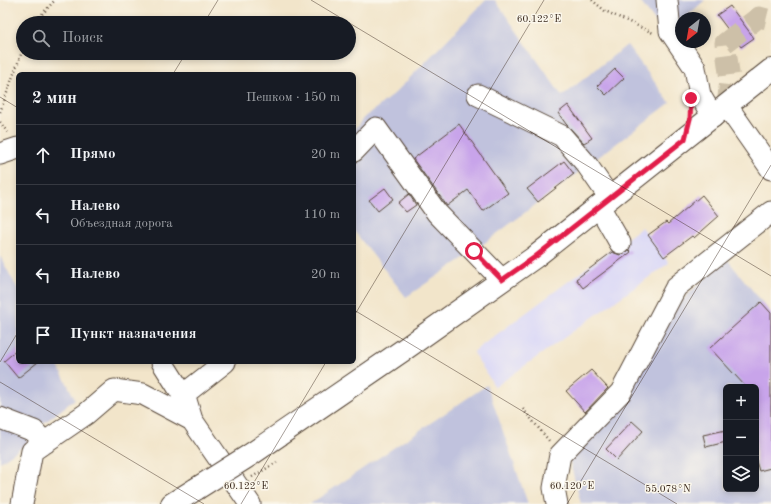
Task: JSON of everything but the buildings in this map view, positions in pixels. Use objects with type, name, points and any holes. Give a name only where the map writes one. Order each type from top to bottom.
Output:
[{"type":"main road","points":[[172,504],[250,455],[402,351],[502,280],[604,202],[771,70]]},
{"type":"street","points":[[666,0],[670,31],[695,68],[700,95],[720,111],[771,169]]},
{"type":"street","points":[[478,95],[562,136],[587,165],[604,202],[620,243]]},
{"type":"street","points":[[356,149],[376,128],[437,213],[502,280]]},
{"type":"street","points":[[0,154],[16,149]]},
{"type":"street","points":[[557,504],[554,488],[560,455],[621,392],[676,287],[771,212]]},
{"type":"street","points":[[163,364],[183,395],[192,420],[250,504]]},
{"type":"street","points":[[183,395],[222,364]]},
{"type":"street","points":[[22,504],[32,451],[86,414],[114,390],[143,394],[192,420]]},
{"type":"street","points":[[0,418],[34,431],[45,443]]},
{"type":"path","points":[[40,16],[55,0]]},
{"type":"path","points":[[592,0],[605,11],[656,34]]},
{"type":"path","points":[[0,112],[19,60]]},
{"type":"path","points":[[523,409],[560,455]]},
{"type":"path","points":[[248,479],[279,461]]},
{"type":"shaded area","points":[[486,0],[495,0],[562,96],[627,45],[670,103],[474,251],[406,297],[356,234],[356,128],[364,118],[395,93]]},
{"type":"shaded area","points":[[639,0],[705,0],[692,12],[675,12],[675,27],[666,36]]},
{"type":"shaded area","points":[[642,227],[669,263],[495,387],[473,352]]},
{"type":"shaded area","points":[[0,256],[16,286],[16,364],[57,364],[75,399],[34,431],[25,435],[28,443],[0,462]]},
{"type":"shaded area","points":[[726,258],[771,313],[771,504],[581,504],[569,458],[670,312]]},
{"type":"shaded area","points":[[487,385],[528,504],[310,504]]},
{"type":"tunnel","points":[[727,106],[730,80],[725,43],[759,17],[771,20]]},
{"type":"route","points":[[474,251],[502,280],[535,257],[685,139],[690,119],[691,98]]}]
